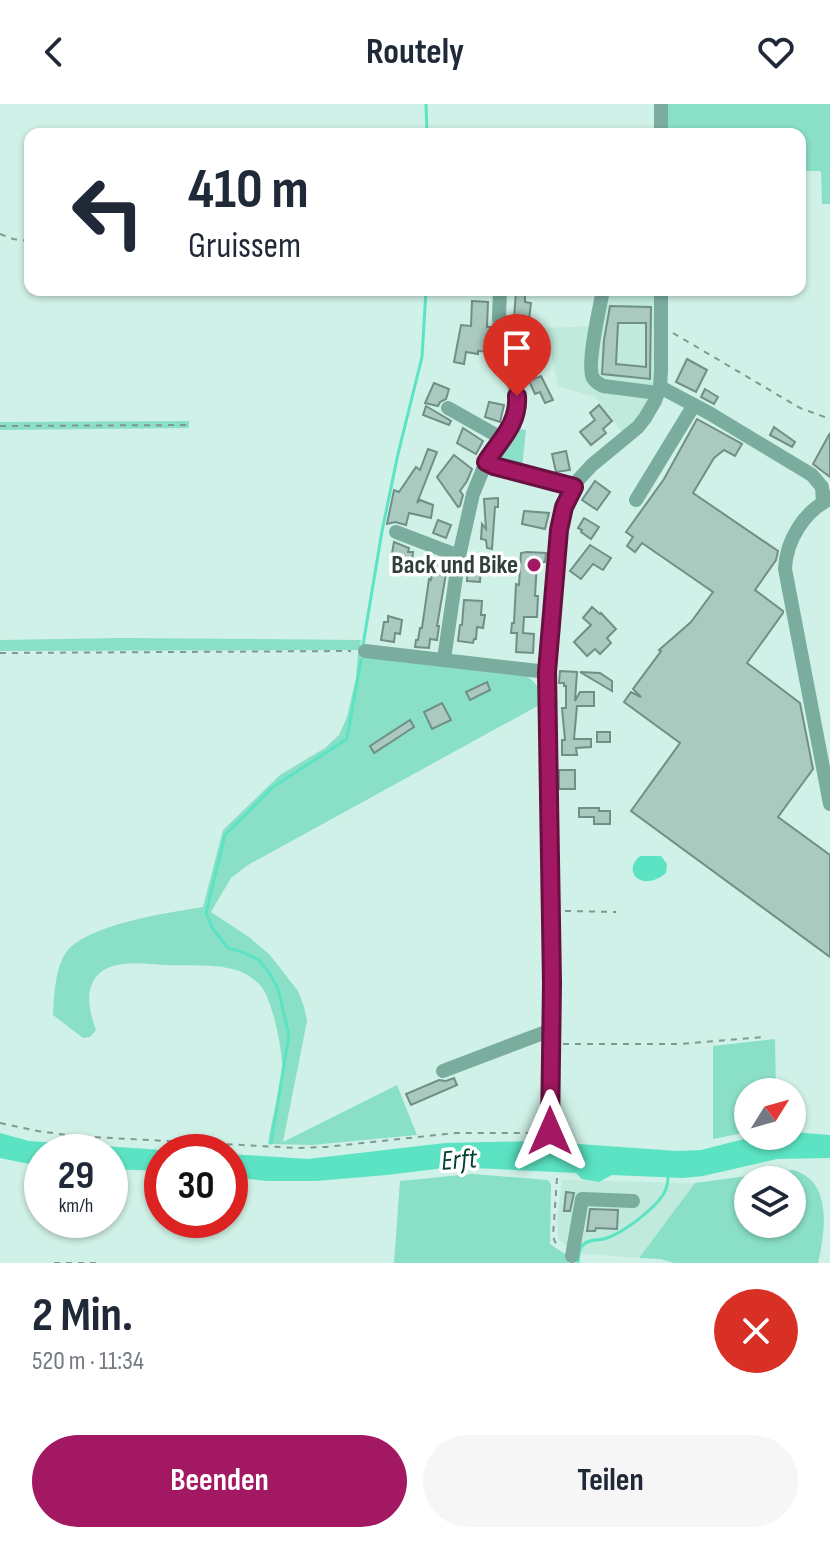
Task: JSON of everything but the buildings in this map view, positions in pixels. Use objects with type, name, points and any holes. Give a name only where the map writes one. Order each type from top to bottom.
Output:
[{"type":"street","points":[[661,104],[661,128]]},
{"type":"street","points":[[444,659],[459,556],[473,494],[486,462],[514,421],[518,405],[515,387],[503,357],[500,296]]},
{"type":"street","points":[[602,296],[592,357],[592,377],[597,383],[606,387],[659,390],[694,405],[812,475],[828,499],[795,533],[786,555],[785,569],[830,804]]},
{"type":"street","points":[[550,1134],[552,983],[547,672],[559,530],[564,507],[574,487],[588,469],[642,422],[659,390],[661,296]]},
{"type":"street","points":[[636,500],[694,405]]},
{"type":"street","points":[[448,408],[503,439]]},
{"type":"street","points":[[486,462],[574,487]]},
{"type":"street","points":[[396,532],[459,556]]},
{"type":"street","points":[[365,651],[547,672]]},
{"type":"street","points":[[443,1071],[551,1030]]},
{"type":"street","points":[[572,1256],[582,1199],[633,1201]]},
{"type":"path","points":[[0,234],[24,240]]},
{"type":"path","points":[[661,328],[800,408],[830,419]]},
{"type":"path","points":[[0,426],[187,425]]},
{"type":"path","points":[[0,653],[365,651]]},
{"type":"path","points":[[550,911],[616,912]]},
{"type":"path","points":[[571,1044],[681,1044],[765,1037]]},
{"type":"path","points":[[0,1123],[74,1136],[297,1148],[455,1133],[550,1134]]},
{"type":"path","points":[[557,1178],[554,1237],[556,1244],[572,1256]]},
{"type":"path","points":[[54,1263],[101,1263]]},
{"type":"shaded area","points":[[665,104],[830,104],[830,204],[822,204],[821,171],[806,171],[806,128],[665,128]]},
{"type":"shaded area","points":[[596,296],[657,296],[657,380],[643,413],[623,433],[595,397],[558,386],[546,328],[593,326]]},
{"type":"shaded area","points":[[189,421],[189,428],[0,430],[0,422]]},
{"type":"shaded area","points":[[519,429],[526,430],[522,468],[503,462],[501,453]]},
{"type":"shaded area","points":[[0,640],[361,640],[360,650],[0,651]]},
{"type":"shaded area","points":[[358,653],[527,676],[538,688],[543,703],[248,865],[231,878],[211,912],[270,955],[298,991],[307,1021],[283,1142],[397,1085],[417,1135],[312,1145],[268,1144],[280,1086],[282,1058],[270,1005],[263,989],[249,976],[230,968],[212,966],[138,963],[110,967],[92,983],[89,1003],[96,1030],[90,1037],[83,1038],[53,1015],[57,976],[65,954],[90,935],[128,922],[203,907],[223,830],[280,775],[325,748],[339,735],[347,717]]},
{"type":"shaded area","points":[[775,1039],[776,1078],[734,1078],[734,1135],[713,1139],[713,1046]]},
{"type":"shaded area","points":[[472,1174],[548,1180],[551,1184],[550,1244],[568,1256],[569,1263],[394,1263],[400,1181]]},
{"type":"shaded area","points":[[806,1176],[820,1194],[824,1219],[818,1263],[674,1263],[639,1258],[695,1183],[734,1178],[734,1238],[806,1238]]},
{"type":"shaded area","points":[[562,1180],[695,1183],[639,1258],[577,1253],[558,1239]]},
{"type":"water","points":[[640,856],[661,856],[667,864],[666,873],[649,881],[637,878],[633,868]]},
{"type":"water","points":[[0,1133],[24,1140],[24,1163],[0,1158]]},
{"type":"water","name":"Erft","points":[[806,1133],[830,1135],[830,1158],[777,1159],[683,1178],[612,1175],[599,1182],[582,1179],[576,1173],[452,1167],[316,1181],[248,1179],[248,1155],[308,1159],[445,1143],[537,1141],[701,1150],[734,1142],[734,1150],[806,1150]]},
{"type":"water","points":[[128,1148],[144,1149],[144,1170],[128,1170]]},
{"type":"waterway","points":[[426,104],[427,128]]},
{"type":"waterway","points":[[363,645],[382,531],[422,357],[426,296]]},
{"type":"waterway","points":[[271,1143],[289,1035],[278,989],[259,960],[228,948],[213,929],[206,913],[225,835],[273,787],[347,739],[361,660]]},
{"type":"waterway","points":[[578,1263],[580,1249],[585,1243],[614,1235],[652,1207],[664,1193],[668,1176]]},
{"type":"place","name":"Back und Bike","points":[[534,565]]},
{"type":"route","points":[[517,396],[514,421],[486,462],[574,487],[564,507],[559,530],[547,672],[552,983],[550,1131]]}]
